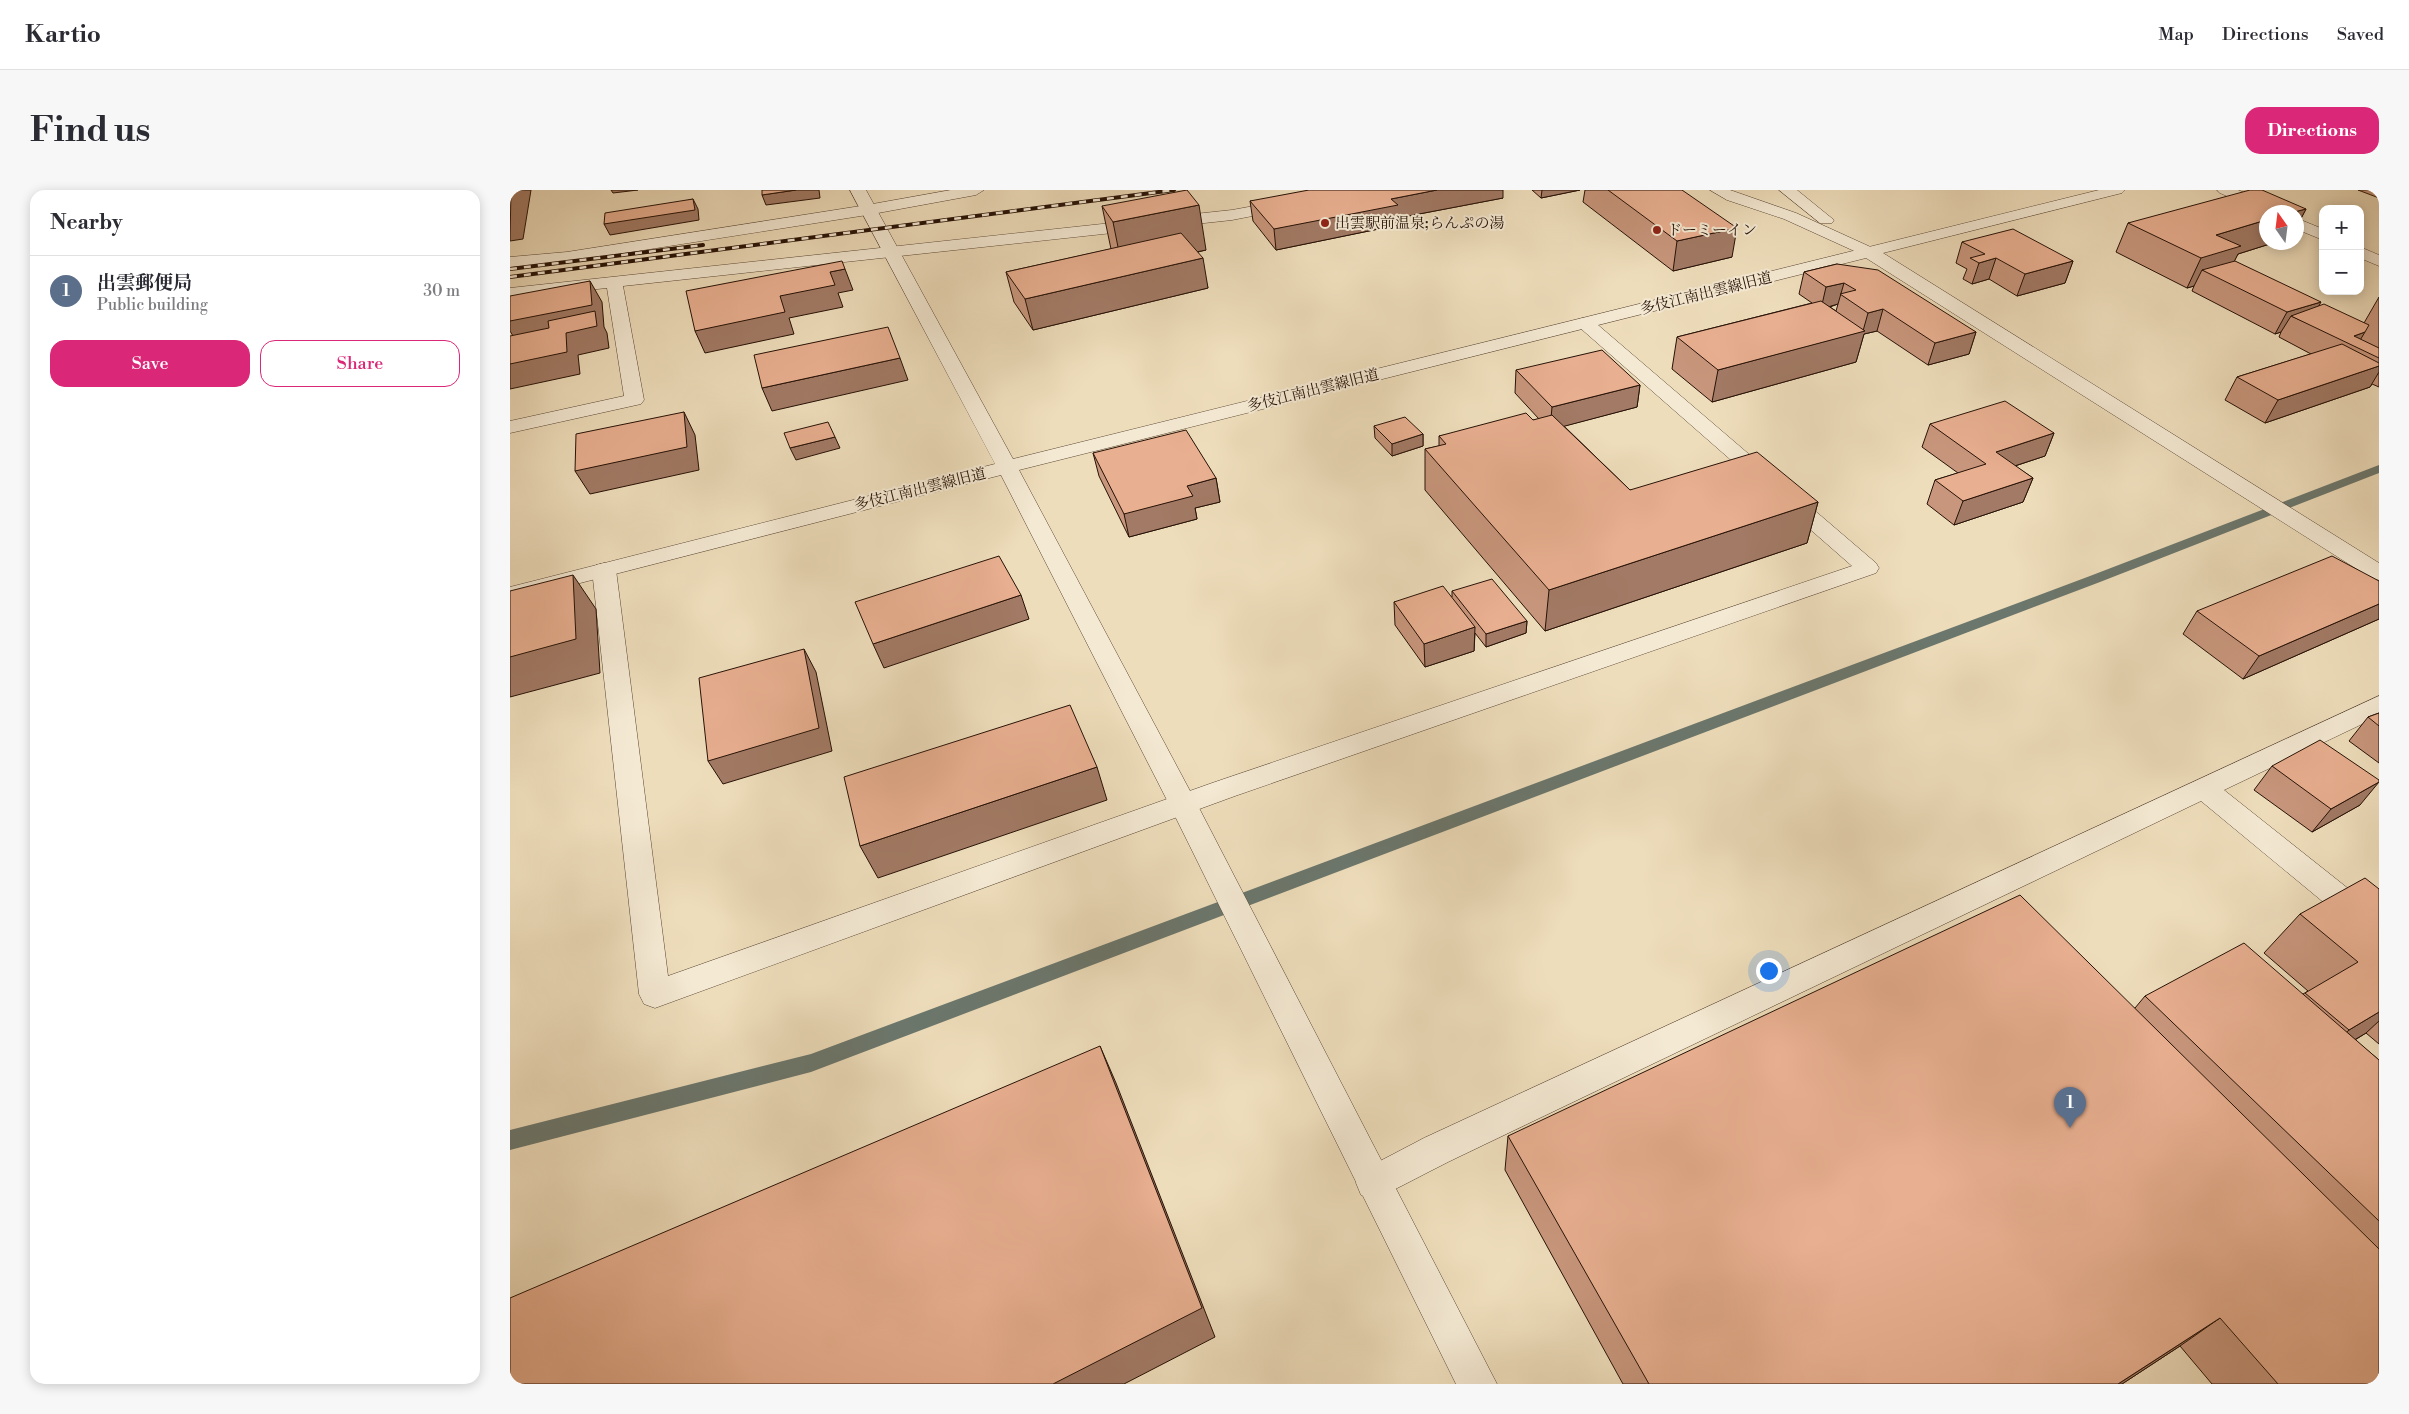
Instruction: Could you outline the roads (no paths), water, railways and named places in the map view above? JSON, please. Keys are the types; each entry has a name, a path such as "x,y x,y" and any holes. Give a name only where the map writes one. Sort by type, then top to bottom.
{"street":[{"path":"858,190 867,210 892,252 1007,467 1183,804 1261,962 1477,1384"},
{"path":"510,262 567,257 867,210 976,190"},
{"path":"1718,190 1732,197 1790,216 1869,252"},
{"path":"1787,190 1869,252 2379,573"},
{"name":"多伎江南出雲線旧道","path":"510,594 1007,467 2117,190"},
{"path":"2225,190 2259,205"},
{"path":"510,293 1232,215 1306,202"},
{"path":"2304,227 2319,233"},
{"path":"2364,254 2379,261"},
{"path":"510,427 634,400 614,281"},
{"path":"604,570 656,994 1183,804 1868,568 1585,323"},
{"path":"1374,1183 1436,1150 2379,705"},
{"path":"2203,788 2379,930"}],"waterway":[{"path":"510,1140 811,1063 2095,579 2379,469"}],"railway":[{"path":"510,277 1174,190"},
{"path":"510,269 703,245"}],"place":[{"name":"出雲駅前温泉;らんぷの湯","path":"1325,223"},
{"name":"ドーミーイン","path":"1657,230"},
{"name":"出雲郵便局","path":"2070,1128"}]}
